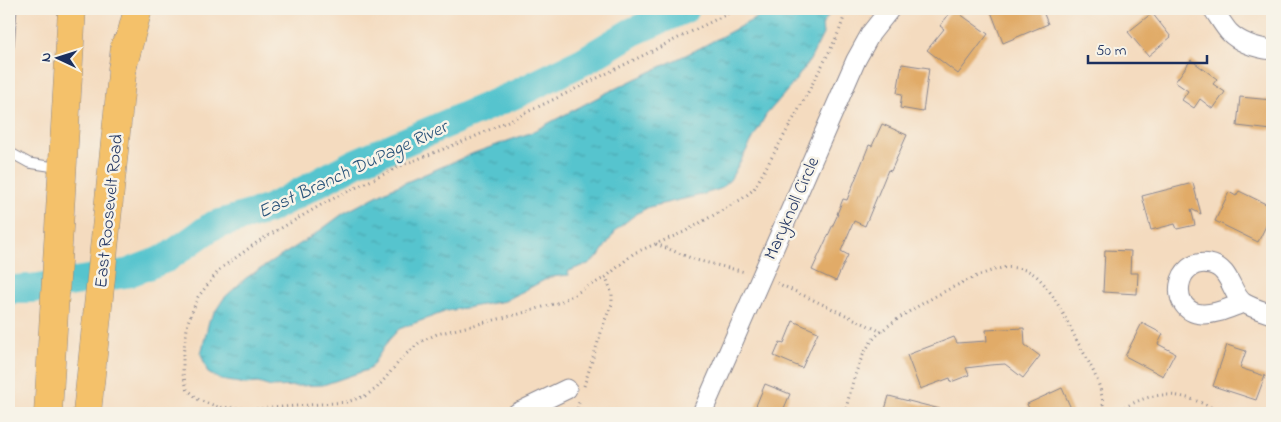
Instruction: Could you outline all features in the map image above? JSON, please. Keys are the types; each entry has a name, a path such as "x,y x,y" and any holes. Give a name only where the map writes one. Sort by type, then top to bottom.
{"main road":[{"path":"48,413 72,9"},
{"name":"East Roosevelt Road","path":"87,413 101,263 130,9"},
{"path":"122,69 138,9"}],"street":[{"name":"Maryknoll Circle","path":"702,413 856,60 871,33 890,9"},
{"path":"1213,9 1229,32 1251,45 1272,50"},
{"path":"1243,303 1272,314"},
{"path":"517,413 567,388"}],"lane":[{"path":"9,46 12,9"},
{"path":"9,150 10,153 29,163 63,168"}],"path":[{"path":"737,9 472,138 405,164 328,201 259,241 220,269 198,297 188,322 183,355 183,374 187,389 199,400 218,407 258,411 347,402 365,396 377,388 403,357 420,342 437,334 520,314 560,302 606,277 634,253 684,232 742,199 754,189 829,51 843,22 846,9"},
{"path":"845,413 852,382 861,359 872,340 902,316 960,283 1004,267 1031,272 1044,283 1068,322 1096,377 1103,413"},
{"path":"576,413 589,368 612,304 612,294 606,277"},
{"path":"1116,413 1130,404 1157,394 1184,397 1206,404 1222,413"}],"water":[{"path":"773,9 833,9 822,25 823,34 810,60 792,85 766,115 730,180 720,189 649,207 636,214 617,229 598,257 588,264 568,271 569,275 550,277 505,301 447,311 399,329 388,341 370,369 323,385 271,387 258,383 246,384 221,380 208,373 201,354 209,321 224,298 246,278 311,237 344,213 388,190 474,153 530,133 606,93 698,49"},
{"path":"1176,409 1186,413 1144,413 1150,410"}],"building":[{"path":"953,9 988,34 958,74 927,50 944,29 940,26"},
{"path":"990,9 1042,9 1048,24 1003,43"},
{"path":"1152,13 1171,37 1148,56 1128,32"},
{"path":"1191,60 1217,79 1213,84 1225,92 1213,109 1200,99 1194,108 1182,100 1188,91 1175,82"},
{"path":"902,64 929,68 923,112 900,108 902,94 897,93"},
{"path":"1240,97 1272,100 1272,130 1237,126"},
{"path":"882,124 907,135 891,171 888,170 865,226 854,221 841,251 848,255 836,281 812,270 843,199 847,200 869,145 872,146"},
{"path":"1193,183 1201,214 1191,209 1195,225 1177,229 1175,224 1151,230 1142,196"},
{"path":"1239,191 1272,207 1272,214 1258,242 1215,221 1229,192 1236,196"},
{"path":"1105,250 1131,251 1130,273 1138,273 1137,294 1103,292"},
{"path":"793,321 818,332 802,368 774,356 780,342 784,343"},
{"path":"1142,323 1163,334 1158,344 1175,353 1163,376 1125,356"},
{"path":"1024,328 1025,345 1040,356 1023,378 1005,364 990,365 966,368 969,375 951,382 950,378 920,389 907,355 954,337 957,343 987,341 986,330"},
{"path":"1227,345 1246,351 1240,368 1265,376 1256,400 1213,386"},
{"path":"765,384 790,394 782,413 753,413"},
{"path":"1062,388 1073,413 1031,413 1027,404"},
{"path":"889,396 940,409 939,413 884,413"}],"waterway":[{"name":"East Branch DuPage River","path":"9,290 35,288 128,273 167,258 212,226 269,209 355,163 516,94 584,61 632,32 685,9"}]}
